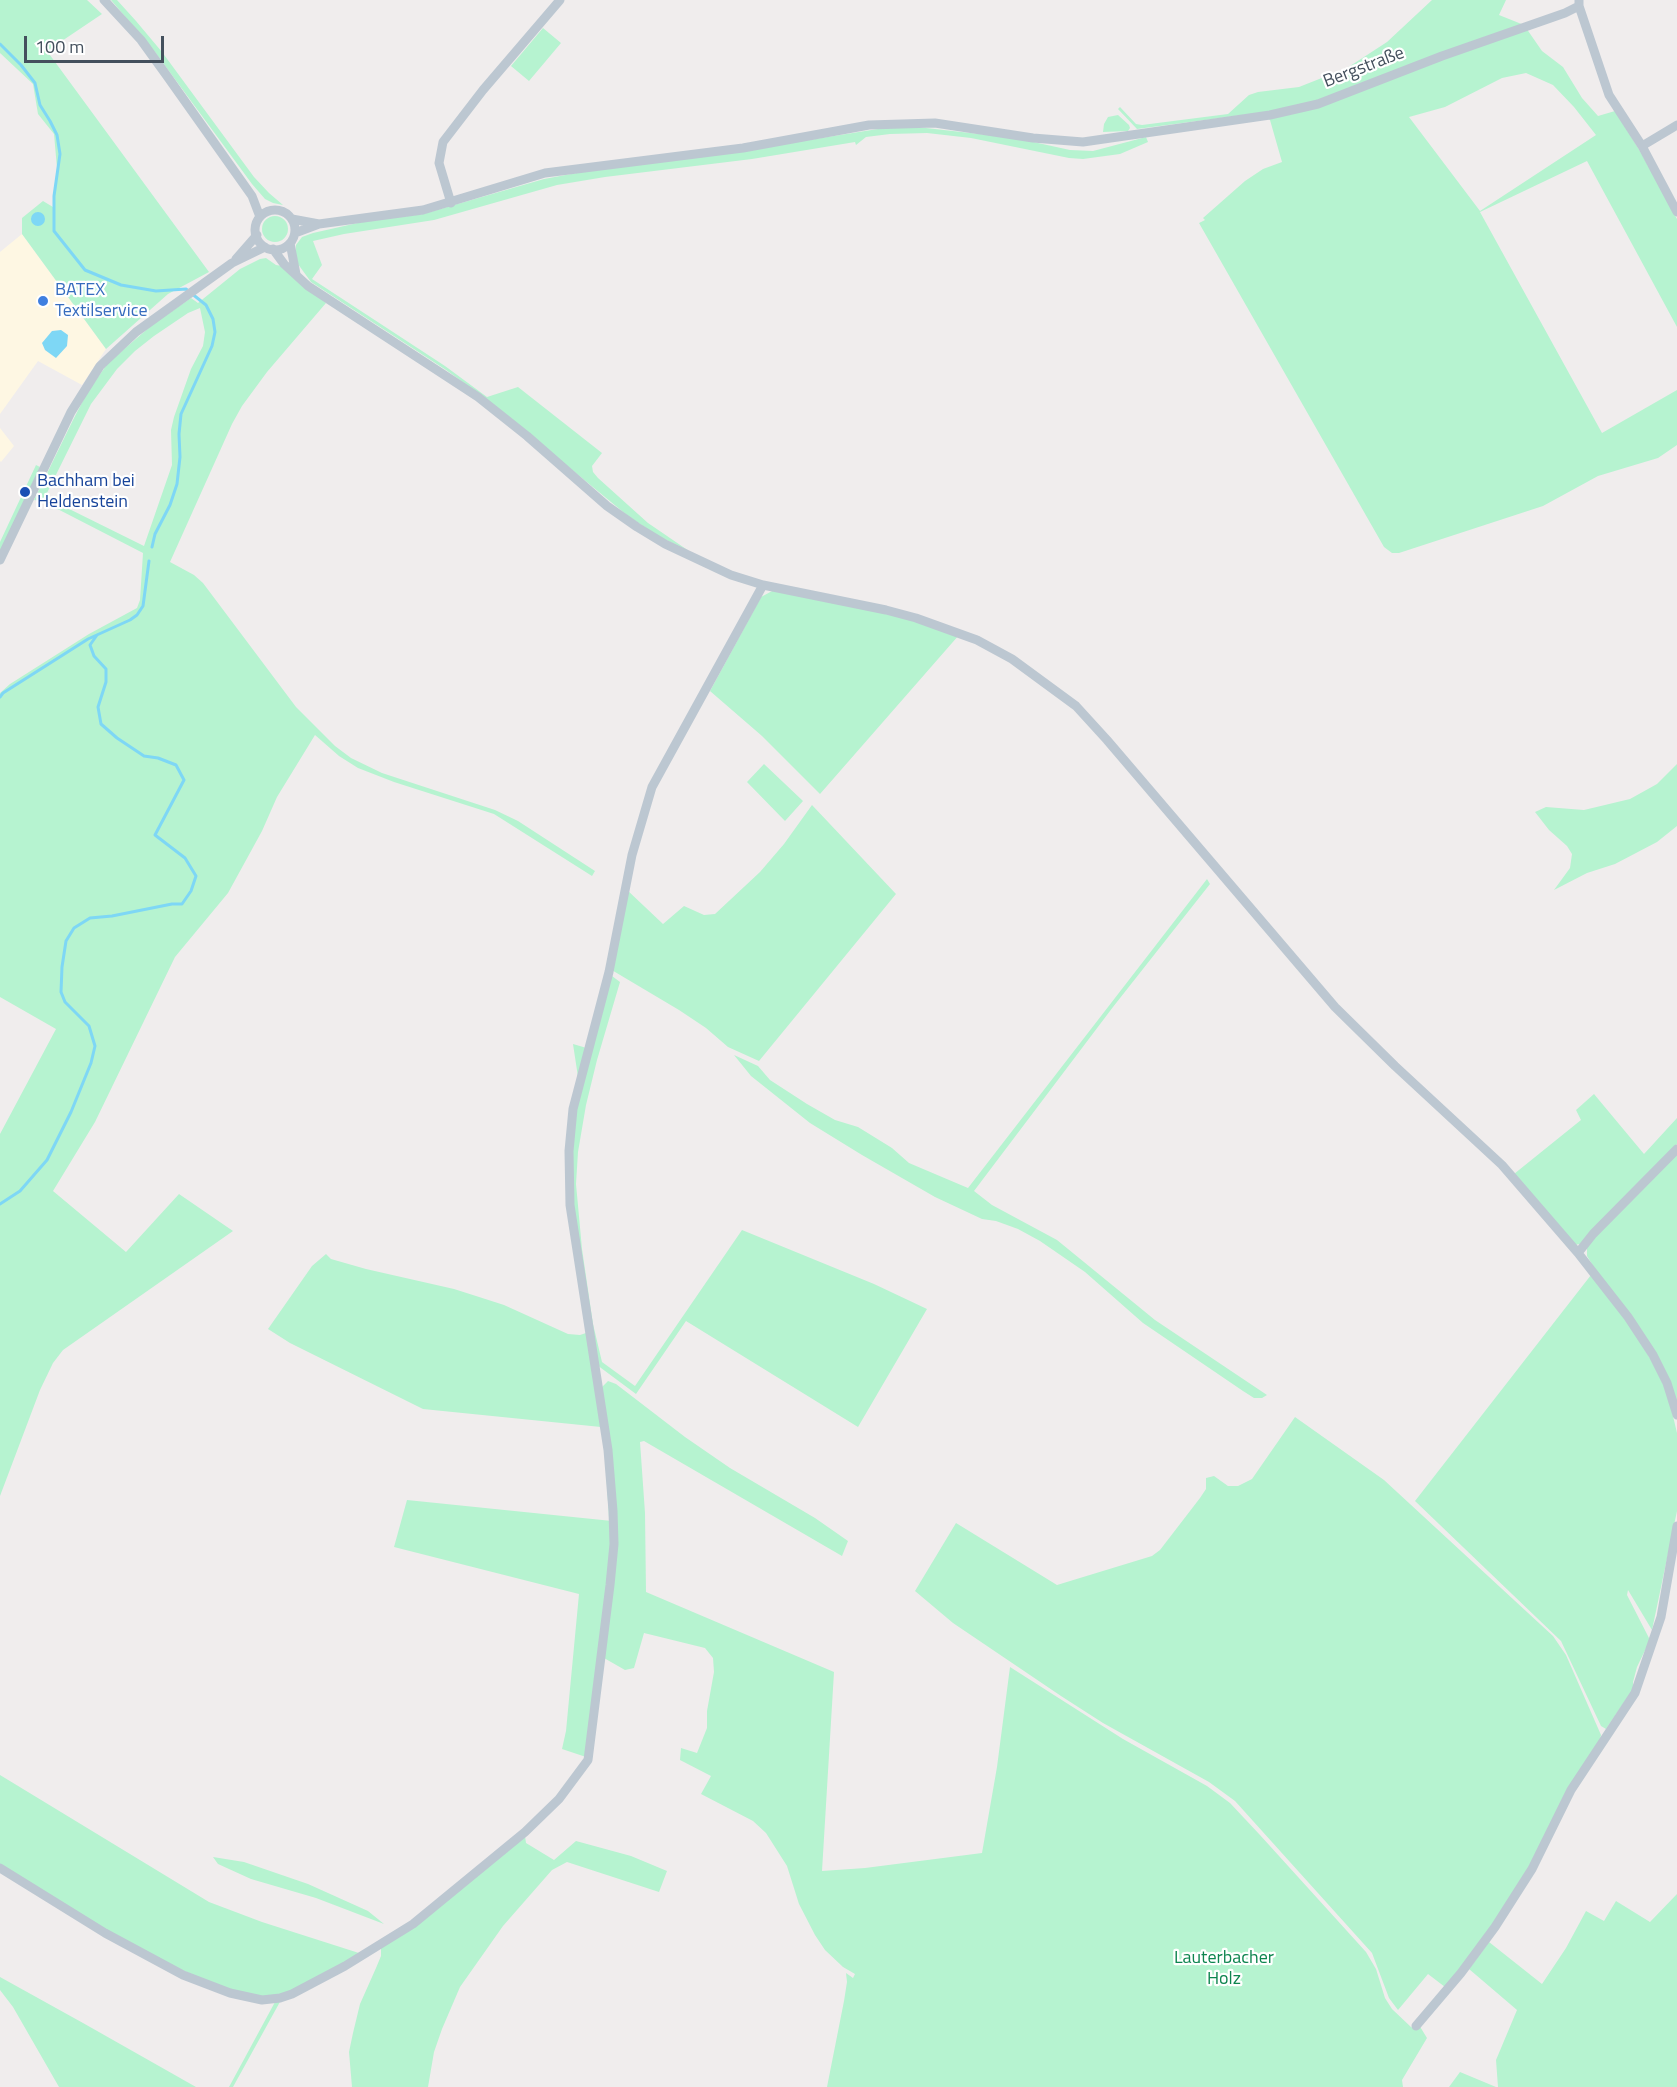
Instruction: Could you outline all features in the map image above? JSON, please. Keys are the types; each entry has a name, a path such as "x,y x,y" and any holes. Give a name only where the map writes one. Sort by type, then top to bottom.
{"street":[{"path":"104,0 141,40 252,196 260,217"},
{"path":"451,202 439,163 443,142 483,90 560,0"},
{"path":"1579,3 1609,95 1642,146 1677,212"},
{"name":"Bergstraße","path":"319,224 423,210 546,173 743,148 869,125 935,123 1033,138 1083,142 1270,116 1318,104 1442,56 1564,14 1579,3"},
{"path":"1642,146 1677,125"},
{"path":"232,263 269,248 281,249 290,243 295,233 295,225 285,212 272,210 252,196"},
{"path":"0,560 71,412 100,366 122,344 232,263 256,235 260,217 272,210"},
{"path":"292,219 319,224"},
{"path":"295,233 319,224"},
{"path":"256,235 308,286 478,397 527,436 606,506 637,527 699,561 763,585 886,610 977,640 1012,659 1076,706 1335,1007 1502,1165 1578,1253 1644,1340 1667,1383 1677,1415"},
{"path":"290,243 297,274"},
{"path":"0,1868 105,1933 175,1970 230,1993 262,2000 273,1999 292,1994 328,1976 413,1924 525,1832 559,1799 588,1760 610,1586 614,1511 608,1450 570,1205 569,1151 572,1116 609,972 632,855 652,787 763,585"},
{"path":"1578,1253 1593,1234 1677,1149"},
{"path":"1416,2026 1496,1927 1532,1869 1571,1790 1635,1693 1660,1617 1677,1526"}],"shaded area":[{"path":"22,234 106,349 82,385 38,361 0,414 0,252"},
{"path":"0,428 14,446 1,462 0,461"}],"green space":[{"path":"0,0 87,0 102,14 47,51 209,272 168,294 106,349 22,234 22,218 43,201 53,207 57,168 54,134 38,114 33,84 0,53"},
{"path":"111,0 117,0 136,21 162,52 254,177 283,205 265,199 252,184 155,52"},
{"path":"1432,0 1506,0 1499,15 1524,25 1542,51 1563,67 1582,98 1598,116 1615,111 1677,219 1677,327 1587,161 1480,212 1602,433 1677,390 1677,445 1658,458 1598,476 1543,506 1399,553 1392,553 1384,547 1199,223 1205,220 1203,218 1245,181 1263,169 1282,162 1270,120 1258,113 1137,129 1118,109 1120,107 1136,124 1142,125 1228,114 1249,95 1299,87 1347,68 1387,42","holes":["1526,73 1553,85 1596,135 1480,211 1409,117 1445,107 1502,78"]},
{"path":"543,28 561,43 529,81 511,66"},
{"path":"1118,115 1129,125 1128,131 1103,132 1108,117"},
{"path":"884,128 926,128 1015,138 1070,150 1093,151 1146,137 1148,142 1120,154 1083,159 971,138 927,133 890,134 866,137 856,145 855,142 752,159 557,185 434,220 313,241 322,265 312,279 445,366 487,397 518,387 602,453 592,466 598,478 648,523 689,551 658,536 628,516 486,399 446,370 311,282 295,260 296,245 302,237 313,233 362,222 423,214 544,179 598,169 708,156"},
{"path":"275,216 284,220 288,229 284,238 275,242 266,238 262,229 266,220"},
{"path":"266,258 282,266 326,303 267,372 242,406 170,562 194,575 203,583 296,707 335,746 351,758 382,773 495,810 518,821 595,871 592,876 494,814 358,768 339,756 315,735 277,797 262,831 228,893 175,957 95,1122 53,1191 126,1252 179,1194 233,1231 63,1350 53,1363 40,1390 0,1496 0,1134 56,1029 0,997 0,693 10,684 89,634 137,608 140,600 143,553 42,501 34,500 88,391 108,363 152,325 191,298 198,303 240,269","holes":["200,308 205,332 203,346 191,369 174,417 171,430 172,465 144,546 45,497 91,404 117,369 154,336 188,313"]},
{"path":"36,465 40,467 0,552 0,542"},
{"path":"774,590 894,615 959,635 820,794 762,736 710,691 761,597"},
{"path":"764,764 803,801 785,821 747,782"},
{"path":"1677,764 1677,826 1657,842 1615,864 1587,873 1554,890 1570,868 1572,854 1535,812 1546,807 1584,810 1630,799 1657,784"},
{"path":"812,805 896,894 759,1061 728,1047 706,1028 679,1010 610,969 626,889 663,924 684,906 704,915 715,914 760,872"},
{"path":"1207,879 1210,884 1113,1007 974,1191 992,1205 1057,1240 1155,1320 1267,1395 1262,1398 1254,1398 1143,1323 1085,1272 1040,1241 1018,1229 996,1221 982,1219 935,1197 810,1123 751,1076 734,1055 758,1066 770,1080 807,1104 835,1120 858,1127 892,1148 909,1163 968,1188"},
{"path":"612,976 620,982 586,1105 578,1152 576,1184 582,1249 593,1324 602,1362 635,1386 742,1230 874,1284 927,1309 858,1427 686,1321 636,1394 597,1365 572,1199 571,1161 578,1077 573,1044 590,1049"},
{"path":"1594,1094 1644,1154 1677,1118 1677,1144 1580,1244 1574,1245 1514,1174 1581,1120 1576,1110"},
{"path":"1677,1152 1677,1402 1587,1256 1587,1247"},
{"path":"326,1254 331,1259 454,1289 504,1305 568,1334 586,1333 601,1427 423,1409 290,1343 268,1329 312,1266"},
{"path":"1591,1275 1631,1326 1656,1368 1668,1395 1677,1433 1677,1511 1652,1630 1628,1590 1627,1595 1650,1640 1637,1667 1633,1689 1606,1729 1601,1726 1561,1641 1415,1501"},
{"name":"Lauterbacher Holz","path":"608,1381 616,1384 730,1468 815,1518 848,1541 842,1556 644,1441 640,1442 645,1513 646,1592 834,1672 822,1871 865,1868 982,1853 997,1767 1010,1667 1123,1739 1207,1786 1230,1803 1260,1835 1366,1952 1376,1969 1385,1998 1392,2009 1411,2027 1416,2029 1419,2025 1427,2038 1402,2080 1403,2087 827,2087 844,2001 846,1973 853,1978 855,1974 843,1967 825,1950 815,1935 799,1904 787,1866 766,1833 753,1821 701,1794 711,1776 680,1760 681,1748 697,1753 707,1728 707,1711 714,1672 713,1658 705,1648 644,1633 634,1668 625,1670 604,1658 613,1583 601,1388"},
{"path":"1295,1417 1384,1480 1553,1636 1566,1655 1601,1735 1502,1914 1445,1987 1428,1974 1398,2010 1389,1998 1372,1953 1235,1801 1209,1782 1103,1723 1061,1696 953,1623 915,1591 956,1523 1057,1585 1152,1556 1160,1550 1200,1498 1206,1489 1206,1478 1214,1476 1228,1486 1238,1486 1252,1479"},
{"path":"407,1500 612,1521 607,1593 586,1757 562,1749 566,1731 579,1594 394,1547"},
{"path":"0,1775 209,1902 262,1922 362,1954 311,1983 271,1998 231,1992 142,1952 0,1866"},
{"path":"525,1836 526,1843 554,1860 576,1841 631,1856 667,1871 659,1892 567,1862 552,1870 503,1926 460,1987 434,2052 428,2087 352,2087 349,2052 360,2004 381,1956 381,1947"},
{"path":"213,1857 244,1862 308,1884 368,1911 384,1924 316,1898 251,1879 218,1864"},
{"path":"1677,1894 1677,2087 1498,2087 1496,2060 1517,2010 1469,1969 1489,1942 1542,1984 1566,1948 1586,1911 1604,1921 1616,1901 1650,1922"},
{"path":"0,1977 196,2087 59,2087 13,2007 0,1990"},
{"path":"281,2000 233,2087 229,2087 275,2002"},
{"path":"1460,2072 1496,2087 1449,2087"}],"water":[{"path":"35,212 41,212 45,219 41,226 35,226 31,222 31,216"},
{"path":"61,330 68,335 67,346 56,358 45,350 42,343 52,331"}],"waterway":[{"path":"0,44 35,83 40,105 57,135 60,154 54,196 54,231 85,270 121,285 156,291 186,289 206,305 213,319 215,332 212,346 181,414 177,484 170,505 155,534 152,547"},
{"path":"0,697 88,639 137,615 143,606 149,561"},
{"path":"0,1204 20,1191 47,1160 71,1112 91,1063 95,1046 89,1026 65,1002 61,992 66,941 74,928 90,918 182,904 191,891 196,876 185,858 155,835 184,780 176,765 158,758 144,756 101,724 98,707 106,682 106,669 94,656 90,645 97,635"}],"place":[{"name":"BATEX Textilservice","path":"43,301"},
{"name":"Bachham bei Heldenstein","path":"25,492"}]}
